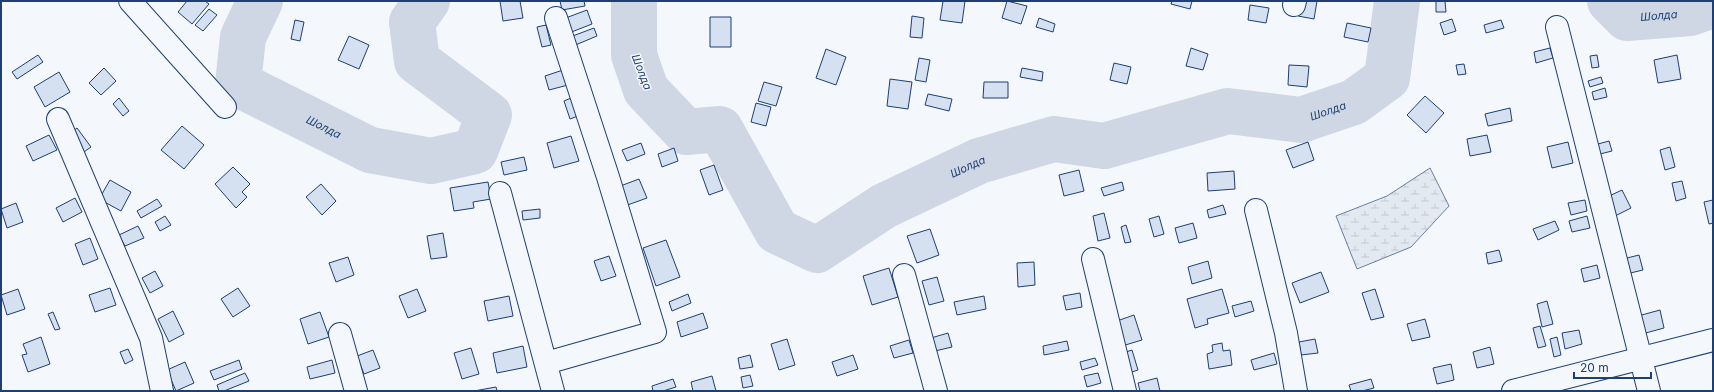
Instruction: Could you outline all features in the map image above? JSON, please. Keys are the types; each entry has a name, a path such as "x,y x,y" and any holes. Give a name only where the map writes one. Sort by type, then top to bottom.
{"street":[{"path":"130,1 225,107"},
{"path":"546,363 655,332 608,177 556,18"},
{"path":"1557,26 1649,391"},
{"path":"58,119 151,338 162,391"},
{"path":"500,194 553,391"},
{"path":"1256,210 1286,333 1296,391"},
{"path":"1093,259 1125,391"},
{"path":"904,275 936,391"},
{"path":"340,334 356,391"},
{"path":"1513,391 1713,340"}],"green space":[{"path":"1430,168 1449,206 1411,247 1357,269 1336,216 1387,196"}],"building":[{"path":"187,1 205,1 209,4 192,24 178,12"},
{"path":"500,1 520,1 523,18 503,21"},
{"path":"560,1 584,1 585,6 562,10"},
{"path":"943,1 965,1 962,23 940,20"},
{"path":"1007,1 1027,6 1021,24 1002,18"},
{"path":"1172,1 1192,1 1190,9 1171,4"},
{"path":"1300,1 1317,1 1314,19 1298,16"},
{"path":"1436,1 1445,1 1446,12 1436,12"},
{"path":"1250,5 1269,8 1266,23 1248,20"},
{"path":"209,9 217,15 203,31 195,25"},
{"path":"587,10 592,24 569,33 563,19"},
{"path":"912,16 924,18 922,38 910,37"},
{"path":"710,17 731,17 731,47 710,47"},
{"path":"1039,18 1055,24 1053,32 1036,27"},
{"path":"1452,19 1456,31 1444,35 1440,23"},
{"path":"295,20 304,22 300,41 291,39"},
{"path":"1501,20 1504,28 1486,33 1484,25"},
{"path":"1347,23 1371,28 1368,42 1344,37"},
{"path":"546,25 551,45 542,47 537,27"},
{"path":"594,28 597,36 573,46 570,37"},
{"path":"349,36 369,45 359,69 338,60"},
{"path":"1191,48 1208,54 1203,70 1186,66"},
{"path":"1550,48 1553,58 1536,63 1534,52"},
{"path":"826,49 846,57 836,85 816,78"},
{"path":"38,55 43,62 17,79 12,72"},
{"path":"1597,55 1599,67 1592,68 1590,56"},
{"path":"1677,55 1681,79 1658,83 1654,60"},
{"path":"919,58 930,60 926,82 915,80"},
{"path":"1114,63 1131,67 1127,84 1110,80"},
{"path":"1464,64 1466,74 1458,75 1456,65"},
{"path":"1289,65 1309,66 1307,87 1288,85"},
{"path":"104,68 116,81 101,95 89,83"},
{"path":"1022,68 1043,72 1042,81 1020,77"},
{"path":"563,70 568,85 549,90 545,76"},
{"path":"59,72 70,92 45,107 34,87"},
{"path":"1601,77 1603,83 1590,87 1588,81"},
{"path":"890,79 912,82 908,109 887,106"},
{"path":"764,82 782,87 776,106 758,101"},
{"path":"984,82 1008,82 1008,98 983,98"},
{"path":"1605,88 1607,97 1594,100 1592,92"},
{"path":"928,94 952,99 949,111 925,105"},
{"path":"1425,96 1444,113 1426,133 1407,115"},
{"path":"119,98 129,111 123,116 113,104"},
{"path":"571,98 578,116 570,119 564,101"},
{"path":"756,103 771,107 766,126 751,122"},
{"path":"1510,108 1512,121 1488,126 1485,114"},
{"path":"182,126 204,145 184,169 161,150"},
{"path":"77,128 91,147 81,154 68,135"},
{"path":"49,135 57,150 33,161 26,146"},
{"path":"1487,135 1491,152 1470,156 1467,139"},
{"path":"571,136 579,161 554,168 547,143"},
{"path":"1609,141 1612,151 1600,154 1598,144"},
{"path":"1308,142 1314,160 1293,168 1286,150"},
{"path":"1568,142 1573,163 1552,168 1547,147"},
{"path":"641,143 645,154 627,161 622,150"},
{"path":"1670,147 1675,167 1665,170 1660,150"},
{"path":"674,148 678,161 662,167 658,154"},
{"path":"524,157 527,170 504,175 501,162"},
{"path":"714,165 723,190 709,195 700,170"},
{"path":"233,167 250,184 242,192 247,197 236,208 215,184"},
{"path":"1079,170 1084,191 1064,196 1059,175"},
{"path":"1234,171 1235,189 1208,191 1207,173"},
{"path":"639,179 647,198 622,207 615,188"},
{"path":"110,180 131,192 121,211 99,199"},
{"path":"1682,181 1686,198 1676,201 1672,183"},
{"path":"488,182 491,199 473,202 474,208 454,211 450,188"},
{"path":"1122,182 1124,190 1104,196 1101,188"},
{"path":"321,184 336,201 322,215 306,197"},
{"path":"1622,190 1631,208 1615,216 1605,198"},
{"path":"75,198 82,212 63,222 56,208"},
{"path":"157,199 162,206 141,218 137,211"},
{"path":"1585,200 1587,211 1571,215 1568,203"},
{"path":"1713,200 1713,223 1709,224 1704,202"},
{"path":"16,203 23,222 7,228 1,209"},
{"path":"1223,205 1226,214 1209,218 1207,210"},
{"path":"540,209 540,218 523,220 522,211"},
{"path":"1104,213 1110,238 1098,241 1093,216"},
{"path":"165,216 171,225 160,231 155,222"},
{"path":"1159,216 1164,234 1154,237 1149,219"},
{"path":"1587,216 1590,228 1572,232 1569,221"},
{"path":"1555,221 1559,230 1538,240 1533,229"},
{"path":"1193,223 1197,238 1179,243 1175,228"},
{"path":"1126,225 1131,242 1125,243 1121,227"},
{"path":"138,226 144,238 125,246 119,235"},
{"path":"930,229 939,255 917,263 907,236"},
{"path":"443,233 447,257 431,259 427,236"},
{"path":"90,238 98,259 83,265 75,244"},
{"path":"666,240 680,277 656,286 643,248"},
{"path":"1499,250 1502,261 1488,264 1486,253"},
{"path":"1639,255 1643,270 1626,274 1623,259"},
{"path":"609,256 616,276 601,281 594,261"},
{"path":"348,257 354,275 336,282 329,263"},
{"path":"1208,261 1212,278 1192,284 1188,267"},
{"path":"1034,262 1035,285 1018,287 1017,263"},
{"path":"1597,265 1600,278 1584,282 1581,269"},
{"path":"889,268 898,297 872,305 863,276"},
{"path":"155,271 163,286 150,293 142,278"},
{"path":"1321,272 1329,292 1300,303 1292,283"},
{"path":"937,277 944,301 929,305 922,281"},
{"path":"110,288 116,305 95,312 89,295"},
{"path":"238,288 250,306 233,317 221,299"},
{"path":"18,289 25,309 7,315 1,295"},
{"path":"417,289 426,311 408,318 399,296"},
{"path":"1222,289 1229,313 1207,319 1208,324 1195,328 1187,299"},
{"path":"1375,289 1384,317 1371,320 1362,293"},
{"path":"1080,293 1082,307 1066,310 1063,296"},
{"path":"688,294 691,303 672,311 669,302"},
{"path":"509,296 513,316 488,321 484,301"},
{"path":"984,296 986,309 957,315 954,302"},
{"path":"1251,301 1254,311 1235,317 1232,306"},
{"path":"1547,301 1553,324 1542,327 1537,304"},
{"path":"1660,310 1664,328 1642,334 1638,316"},
{"path":"173,311 184,334 169,342 158,319"},
{"path":"53,312 60,329 55,330 48,314"},
{"path":"320,312 329,337 308,344 300,319"},
{"path":"703,313 708,328 681,337 677,322"},
{"path":"1134,315 1142,340 1122,346 1114,322"},
{"path":"1425,319 1430,337 1412,341 1407,324"},
{"path":"1540,326 1546,346 1538,348 1533,328"},
{"path":"1579,330 1582,344 1565,349 1562,333"},
{"path":"948,333 952,347 935,351 931,338"},
{"path":"41,337 50,364 28,372 22,355 27,354 23,344"},
{"path":"1557,337 1561,355 1554,357 1550,339"},
{"path":"787,339 795,365 779,370 771,344"},
{"path":"1315,339 1318,353 1301,355 1299,342"},
{"path":"909,340 913,353 894,358 890,346"},
{"path":"1067,341 1069,350 1044,355 1043,346"},
{"path":"1222,343 1223,351 1230,350 1232,365 1209,369 1207,354 1213,352 1212,345"},
{"path":"523,346 527,367 497,373 493,353"},
{"path":"1490,347 1494,364 1477,368 1473,352"},
{"path":"471,348 479,374 462,379 454,353"},
{"path":"128,349 133,360 125,364 120,352"},
{"path":"373,350 380,368 364,374 357,356"},
{"path":"1132,350 1138,370 1129,373 1123,353"},
{"path":"1274,353 1277,364 1254,370 1251,360"},
{"path":"750,355 753,367 740,369 738,358"},
{"path":"853,355 858,369 837,376 832,362"},
{"path":"1095,358 1098,365 1082,370 1080,362"},
{"path":"239,360 242,369 214,380 210,371"},
{"path":"332,360 335,373 310,379 307,367"},
{"path":"185,362 194,383 176,391 167,370"},
{"path":"1451,364 1454,380 1437,384 1433,368"},
{"path":"245,373 249,381 224,391 219,391 217,385"},
{"path":"1098,373 1101,383 1087,387 1084,376"},
{"path":"750,375 753,386 743,388 741,377"},
{"path":"712,376 716,391 693,391 691,382"},
{"path":"1157,378 1160,391 1140,391 1138,383"},
{"path":"673,379 676,387 663,391 653,391 652,386"},
{"path":"1371,379 1374,388 1362,391 1351,391 1349,385"},
{"path":"496,387 497,391 474,391"}],"waterway":[{"name":"Шолда","path":"260,1 243,37 238,84 370,150 431,161 475,151 489,115 417,61 412,22 427,1"},
{"name":"Шолда","path":"634,1 634,55 646,90 686,132 720,129 777,231 817,250 884,206 979,161 1054,139 1104,146 1228,111 1301,120 1354,102 1387,78 1397,1"},
{"name":"Шолда","path":"1610,1 1627,18 1690,13 1713,5"}]}
